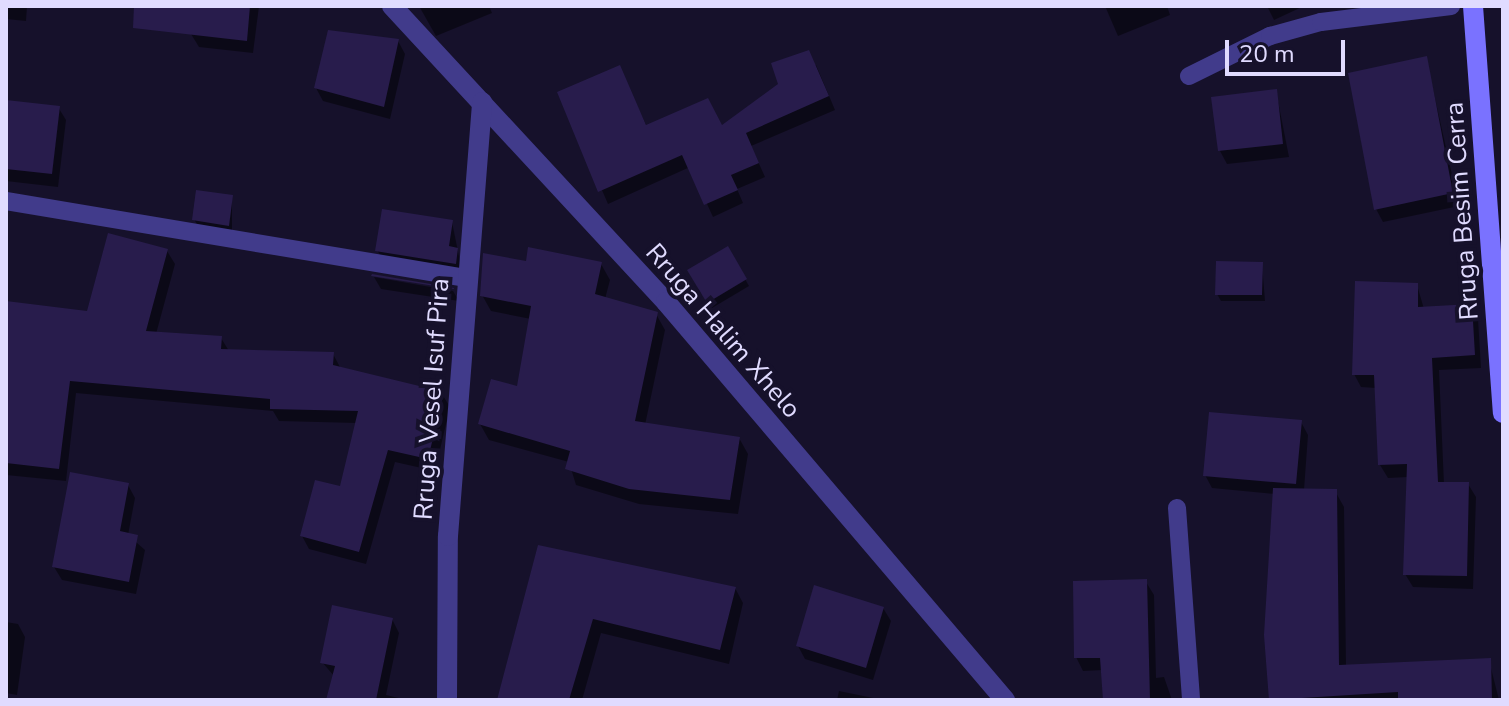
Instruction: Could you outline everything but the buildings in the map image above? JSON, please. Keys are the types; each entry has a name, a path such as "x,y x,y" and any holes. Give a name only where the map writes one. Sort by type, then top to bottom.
{"street":[{"name":"Rruga Halim Xhelo","path":"392,6 666,302 1005,700"},
{"name":"Rruga Besim Cerra","path":"1473,6 1496,211 1503,413"},
{"name":"Rruga Vesel Isuf Pira","path":"447,700 448,536 482,102"}],"lane":[{"path":"1189,76 1270,36 1321,22 1451,6"},
{"path":"6,201 467,278"},
{"path":"1177,508 1191,700"}]}
